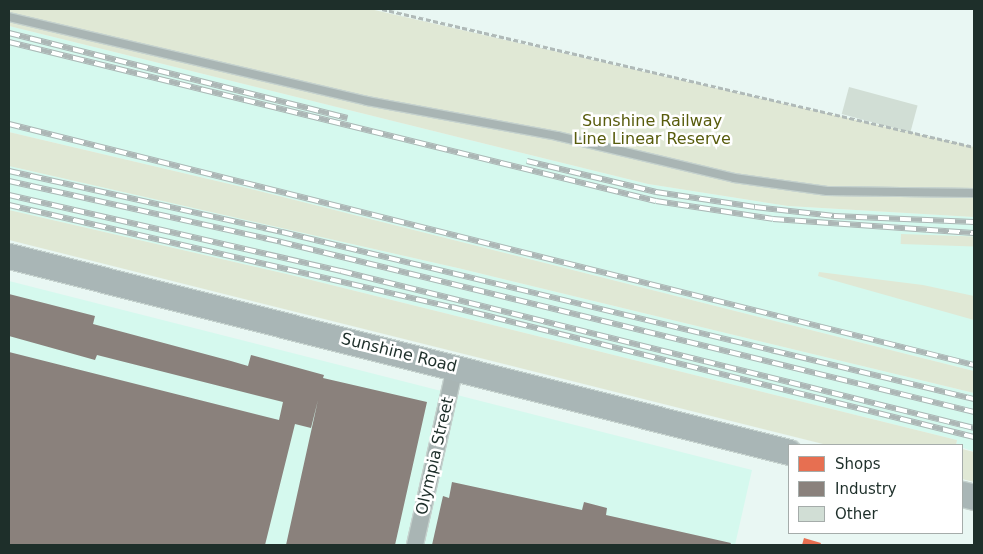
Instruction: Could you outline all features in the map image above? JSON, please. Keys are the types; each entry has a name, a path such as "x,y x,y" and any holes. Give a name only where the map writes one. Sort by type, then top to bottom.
{"main road":[{"name":"Sunshine Road","path":"9,256 788,452"}],"street":[{"name":"Olympia Street","path":"414,545 455,367"}],"lane":[{"path":"9,17 367,101 557,136 734,178 827,191 974,193"}],"path":[{"path":"382,9 974,147"}],"shaded area":[{"path":"9,26 648,184 788,206 974,217 974,371 263,192 9,132"},
{"path":"9,166 462,269 974,393 974,452 963,448 963,444 956,444 957,440 291,275 9,210"},
{"path":"9,281 752,470 735,545 9,545"}],"green space":[{"name":"Sunshine Railway Line Linear Reserve","path":"9,9 370,9 974,147 974,217 788,206 648,184 9,26"},
{"path":"9,132 263,192 974,371 974,393 462,269 9,166"},
{"path":"9,210 291,275 957,440 956,444 823,444 9,240"},
{"path":"901,234 974,237 974,247 901,244"},
{"path":"819,272 923,285 974,296 974,320 818,276"},
{"path":"963,449 974,452 974,482 963,479"}],"building: Shops":[{"path":"804,538 821,543 820,545 802,545"}],"building: Industry":[{"path":"9,294 95,316 93,324 248,366 251,355 324,375 323,378 427,402 395,545 286,545 318,400 311,428 295,424 265,545 9,545 9,352 279,420 283,402 97,355 95,360 9,336"},
{"path":"452,482 582,510 584,502 607,508 606,515 731,543 730,545 432,545 443,496 449,498"}],"building: Other":[{"path":"849,87 918,105 910,132 842,114"}],"railway":[{"path":"9,33 347,118"},
{"path":"9,42 656,201 773,219 974,233"},
{"path":"9,124 974,365"},
{"path":"527,161 656,192 755,207 834,216 974,222"},
{"path":"9,171 282,232 974,399"},
{"path":"9,181 281,242 974,412"},
{"path":"9,195 341,271 974,428"},
{"path":"9,205 452,307 974,437"}]}
